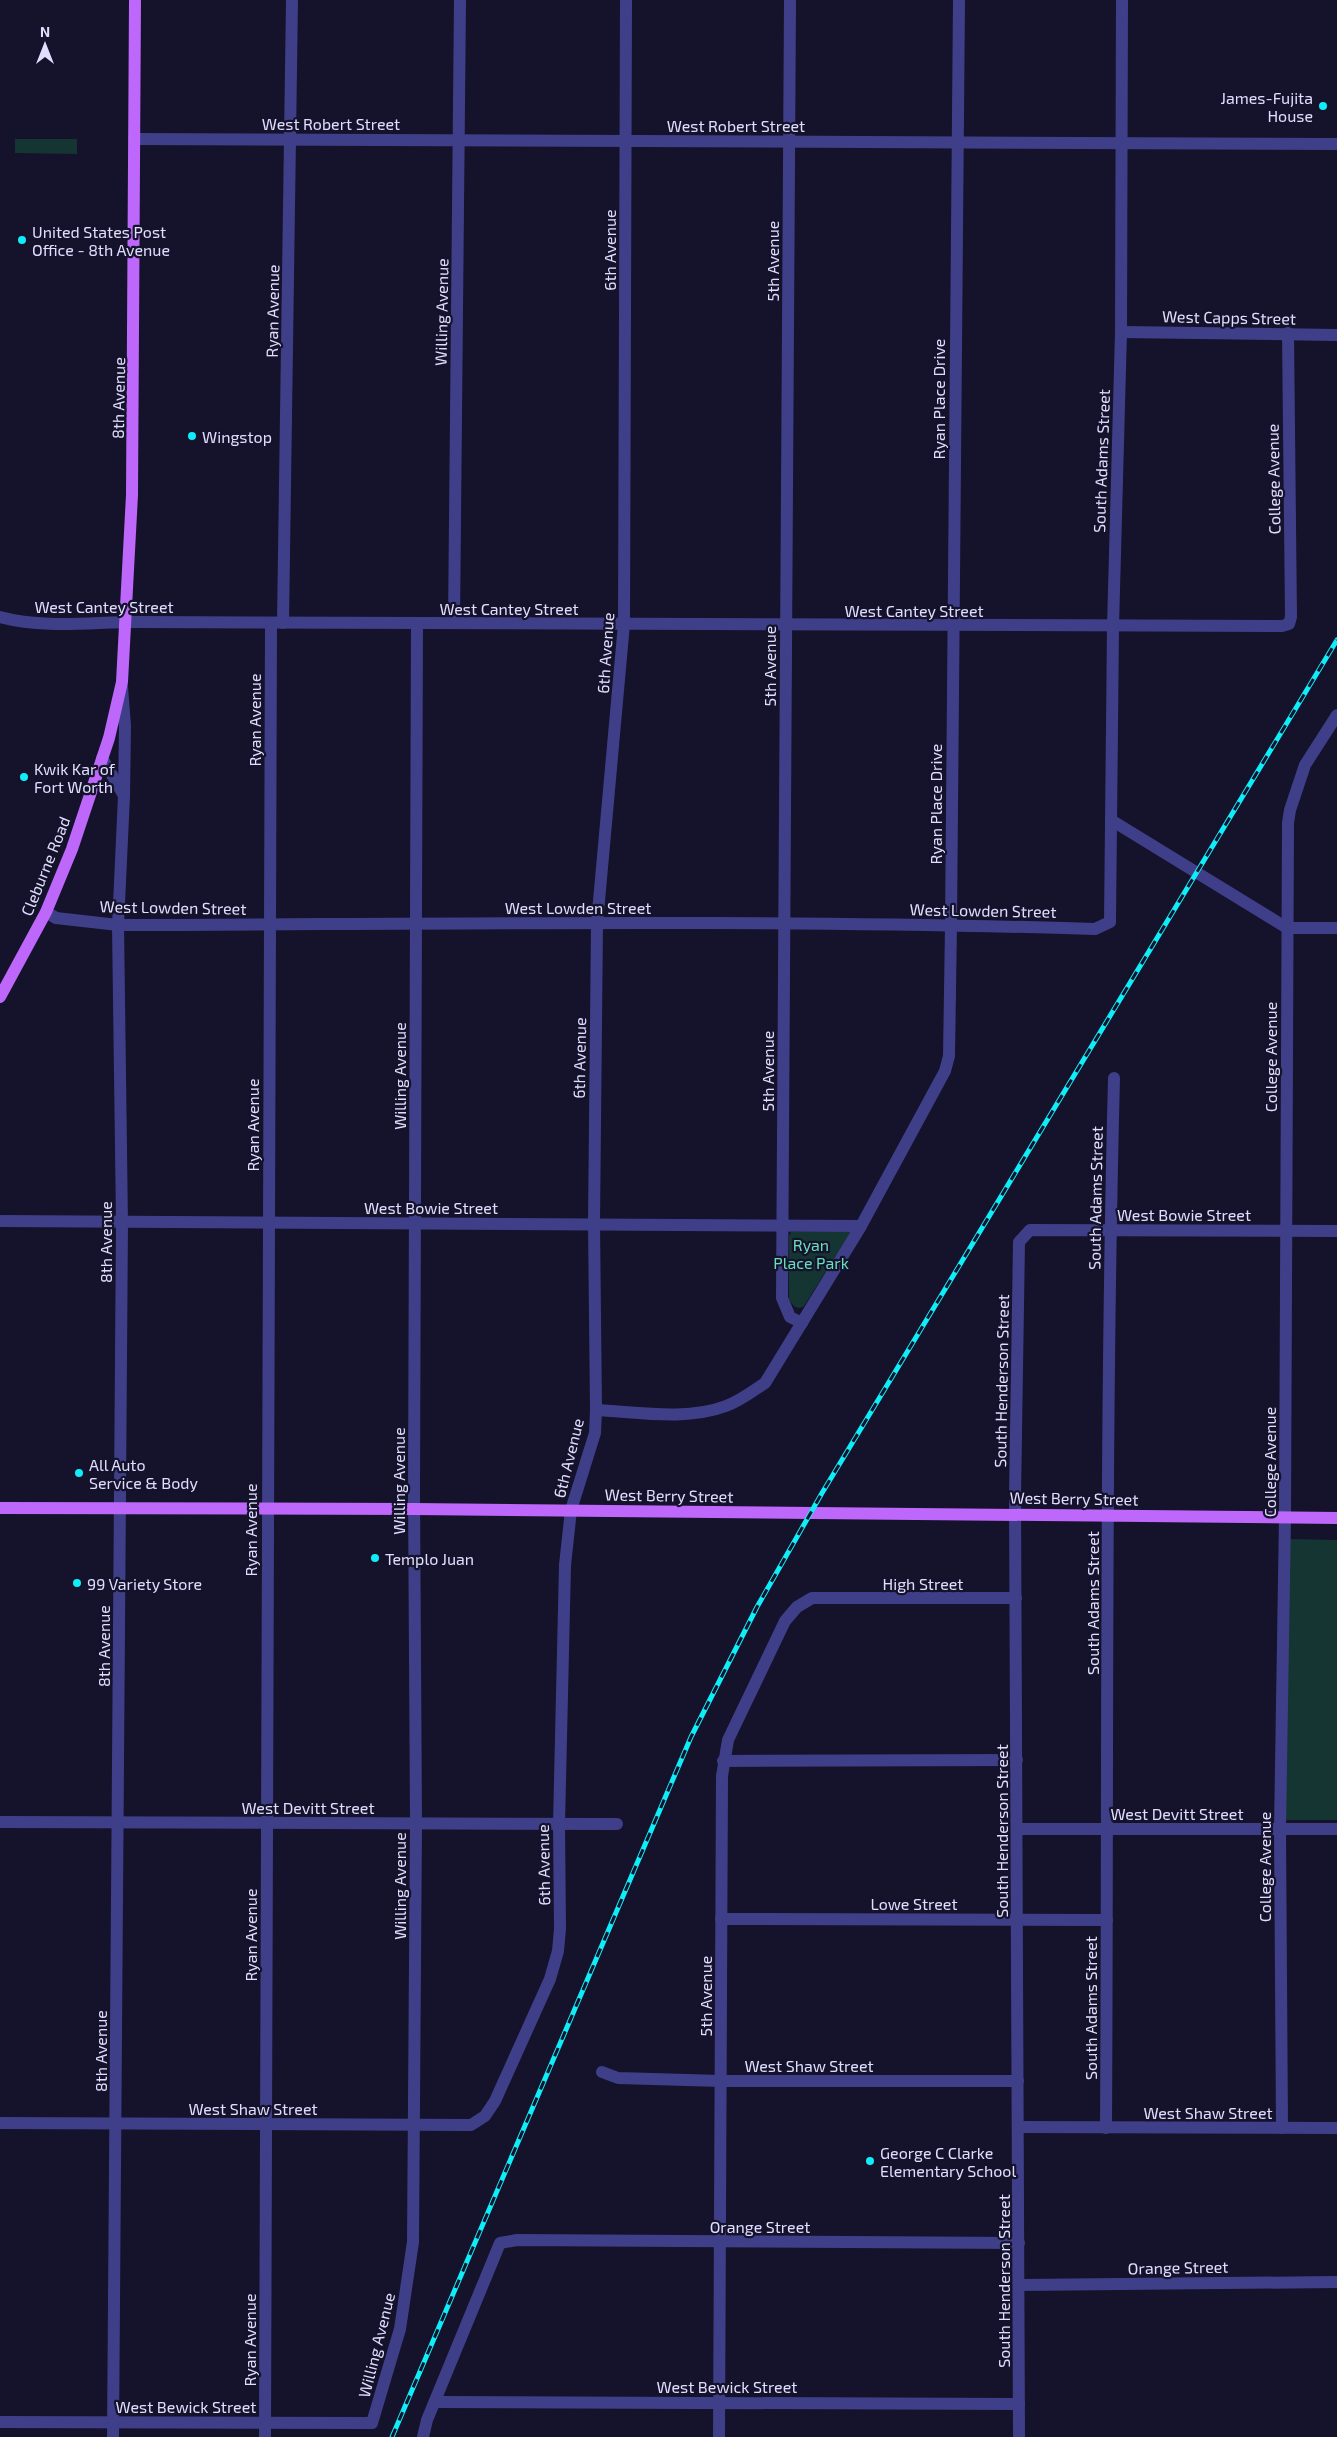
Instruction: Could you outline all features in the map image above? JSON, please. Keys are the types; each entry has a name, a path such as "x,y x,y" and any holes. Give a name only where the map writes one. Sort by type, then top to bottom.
{"main road":[{"name":"8th Avenue","path":"122,682 127,622 132,495 135,0"},
{"name":"Cleburne Road","path":"0,998 46,912 72,849 102,758 122,682"},
{"name":"West Berry Street","path":"0,1508 414,1508 703,1513 1016,1513 1337,1518"}],"street":[{"name":"Ryan Avenue","path":"265,2437 269,925 291,139 292,0"},
{"name":"Willing Avenue","path":"454,623 460,0"},
{"name":"6th Avenue","path":"495,2101 550,1979 558,1952 560,1929 558,1824 564,1565 571,1510 595,1433 594,1223 597,924 624,624 626,0"},
{"name":"5th Avenue","path":"790,0 782,1298 790,1317 802,1323"},
{"name":"Ryan Place Drive","path":"596,1410 678,1414 726,1406 745,1397 765,1383 861,1226 945,1071 949,1056 956,142 959,0"},
{"name":"South Adams Street","path":"1110,922 1113,627 1121,332 1122,0"},
{"name":"West Robert Street","path":"134,139 1337,144"},
{"name":"West Capps Street","path":"1121,332 1337,335"},
{"name":"College Avenue","path":"1288,333 1291,617 1289,624"},
{"name":"West Cantey Street","path":"0,617 23,623 277,622 1269,628 1289,624"},
{"name":"Willing Avenue","path":"372,2424 400,2329 408,2288 413,2242 416,1823 414,1508 417,623"},
{"name":"8th Avenue","path":"113,2437 122,1223 118,925 125,726 122,682"},
{"name":"College Avenue","path":"1282,2128 1280,1829 1284,1516 1288,823 1304,765 1337,714"},
{"path":"102,758 124,796"},
{"path":"1111,820 1287,928 1337,928"},
{"name":"West Lowden Street","path":"46,912 56,918 118,925 784,923 1095,929 1110,922"},
{"name":"South Adams Street","path":"1106,2128 1110,1230 1114,1078"},
{"name":"West Bowie Street","path":"0,1221 268,1224 782,1224 861,1226"},
{"name":"West Bowie Street","path":"1030,1230 1337,1231"},
{"name":"South Henderson Street","path":"1020,2437 1016,1513 1019,1242 1030,1230"},
{"name":"5th Avenue","path":"719,2437 723,1761 728,1740 785,1621 797,1607 812,1598 829,1600"},
{"name":"High Street","path":"829,1600 1016,1598"},
{"path":"723,1761 1017,1760"},
{"name":"West Devitt Street","path":"0,1822 617,1824"},
{"name":"West Devitt Street","path":"1017,1829 1337,1829"},
{"name":"Lowe Street","path":"721,1919 1107,1920"},
{"name":"West Shaw Street","path":"602,2072 618,2078 1018,2081"},
{"name":"West Shaw Street","path":"0,2123 471,2125 485,2116 495,2101"},
{"name":"West Shaw Street","path":"1018,2127 1337,2128"},
{"name":"Orange Street","path":"435,2402 500,2243 517,2240 1019,2243"},
{"name":"Orange Street","path":"1019,2285 1337,2282"},
{"path":"423,2437 427,2420 435,2402"},
{"name":"West Bewick Street","path":"435,2402 1019,2404"},
{"name":"West Bewick Street","path":"0,2422 372,2424"}],"green space":[{"path":"15,139 77,139 77,154 15,153"},
{"name":"Ryan Place Park","path":"851,1231 804,1306 800,1308 795,1307 789,1300 789,1236 791,1232"},
{"path":"1289,1539 1337,1540 1337,1820 1285,1820"}],"railway":[{"path":"392,2437 691,1737 757,1607 822,1493 1337,640"}],"place":[{"name":"James-Fujita House","path":"1323,106"},
{"name":"United States Post Office - 8th Avenue","path":"22,240"},
{"name":"Wingstop","path":"192,436"},
{"name":"Kwik Kar of Fort Worth","path":"24,777"},
{"name":"All Auto Service & Body","path":"79,1473"},
{"name":"Templo Juan","path":"375,1558"},
{"name":"99 Variety Store","path":"77,1583"},
{"name":"George C Clarke Elementary School","path":"870,2161"}]}
